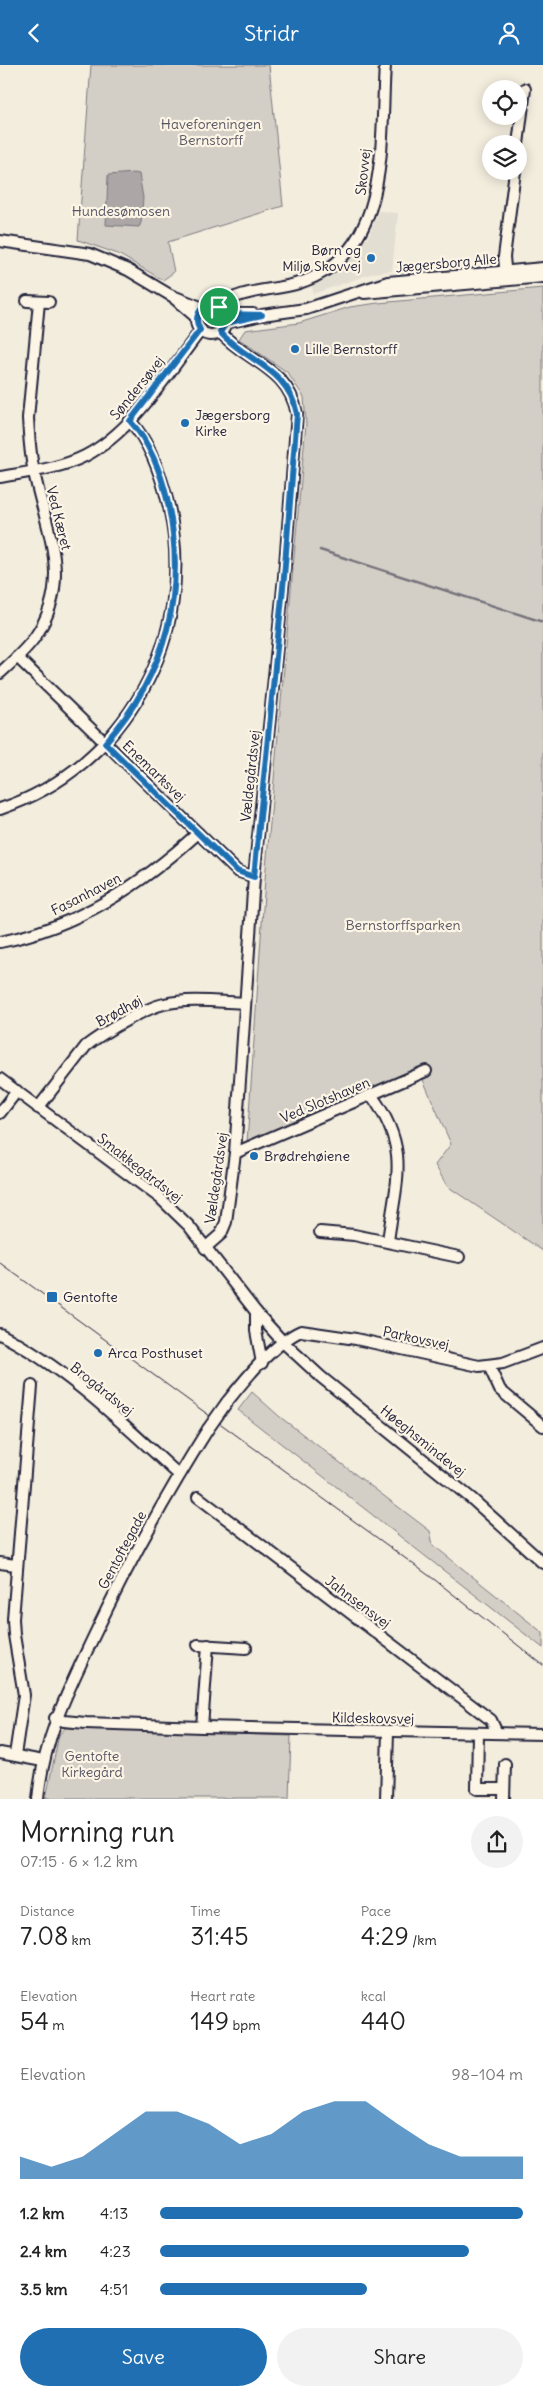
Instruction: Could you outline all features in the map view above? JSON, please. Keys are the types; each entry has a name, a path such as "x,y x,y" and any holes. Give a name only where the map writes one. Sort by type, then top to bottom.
{"street":[{"name":"Skovvej","path":"223,319 230,299 289,285 315,276 339,259 359,236 375,200 385,65"},
{"path":"506,276 504,257 514,180"},
{"path":"0,241 90,254 122,267 170,295 202,308"},
{"name":"Jægersborg Alle","path":"223,319 306,309 352,294 506,276 543,268"},
{"name":"Jægersborg Alle","path":"506,276 543,277"},
{"path":"170,295 196,318 200,330 210,335 223,319 210,305 202,308 196,318"},
{"name":"Ved Kæret","path":"0,673 34,638 45,619 56,578 54,546 33,471 28,418 44,302 27,301"},
{"name":"Vældegårdsvej","path":"205,1248 221,1235 226,1222 235,1153 254,877 283,583 297,414 294,401 282,380 223,319"},
{"name":"Søndersøvej","path":"0,477 60,465 101,447 130,421 200,330"},
{"path":"0,809 47,789 71,773 105,743 127,718 154,670 171,614 176,550 164,488 155,462 130,421"},
{"name":"Enemarksvej","path":"17,657 237,871 254,877"},
{"name":"Fasanhaven","path":"0,942 49,928 100,906 135,885 198,833"},
{"name":"Brødhøj","path":"38,1108 86,1046 96,1038 154,1008 179,1003 245,1003"},
{"name":"Ved Slotshaven","path":"235,1153 426,1071"},
{"name":"Smakkegårdsvej","path":"0,1079 160,1198 189,1226 256,1312 284,1343"},
{"path":"0,1113 17,1091"},
{"path":"372,1095 392,1128 399,1157 388,1241"},
{"path":"320,1232 388,1241 459,1257"},
{"path":"256,1312 256,1331 262,1363"},
{"name":"Parkovsvej","path":"284,1343 295,1334 308,1331 489,1366 503,1363 543,1348"},
{"name":"Brogårdsvej","path":"0,1334 35,1355 93,1397 179,1475"},
{"name":"Gentoftegade","path":"38,1799 43,1761 55,1718 121,1580 179,1475 208,1429 247,1377 284,1343"},
{"name":"Høeghsmindevej","path":"284,1343 321,1377 472,1499 543,1563"},
{"path":"489,1366 500,1390 543,1426"},
{"path":"15,1755 24,1708 24,1695 14,1635 16,1565 32,1386"},
{"name":"Jahnsensvej","path":"198,1497 491,1720 497,1733"},
{"path":"0,1563 16,1565"},
{"path":"202,1727 203,1645 246,1648"},
{"name":"Kildeskovsvej","path":"55,1718 64,1721 86,1723 202,1727 543,1734"},
{"path":"386,1799 388,1732"},
{"path":"478,1733 477,1789 504,1794 505,1764"},
{"path":"0,1753 43,1761"}],"shaded area":[{"path":"139,174 143,198 139,227 106,225 108,175"},
{"name":"Børn og Miljø Skovvej","path":"379,211 398,213 392,271 373,273 313,294 312,286 334,273 368,237"}],"green space":[{"path":"91,65 269,65 283,206 168,242 174,272 163,280 118,254 78,240"},
{"name":"Bernstorffsparken","path":"543,288 543,1251 447,1186 435,1165 451,1144 418,1068 247,1143 265,879 306,424 304,397 287,372 239,339 245,330 299,323 350,307"},
{"path":"252,1392 280,1417 430,1531 433,1545 543,1633 543,1648 238,1410"},
{"name":"Gentofte Kirkegård","path":"65,1728 291,1736 289,1798 46,1798 59,1735"}],"waterway":[{"path":"320,550 543,622"}],"tram line":[{"path":"0,1263 435,1580 543,1665"}],"place":[{"name":"Børn og Miljø Skovvej","path":"371,258"},
{"name":"Lille Bernstorff","path":"295,349"},
{"name":"Jægersborg Kirke","path":"185,423"},
{"name":"Brødrehøiene","path":"254,1156"},
{"name":"Gentofte","path":"52,1297"},
{"name":"Arca Posthuset","path":"98,1353"}],"route":[{"path":"208,305 219,307 225,314 262,315 226,323 220,332 224,337 282,380 294,401 297,414 284,577 254,877 237,871 105,743 127,718 154,670 163,647 171,614 174,584 176,550 172,519 164,488 155,462 136,427 130,421 200,330 197,322 199,311 208,305"}],"park label":[{"name":"Haveforeningen Bernstorff","path":"211,132"},
{"name":"Hundesømosen","path":"121,211"}]}
